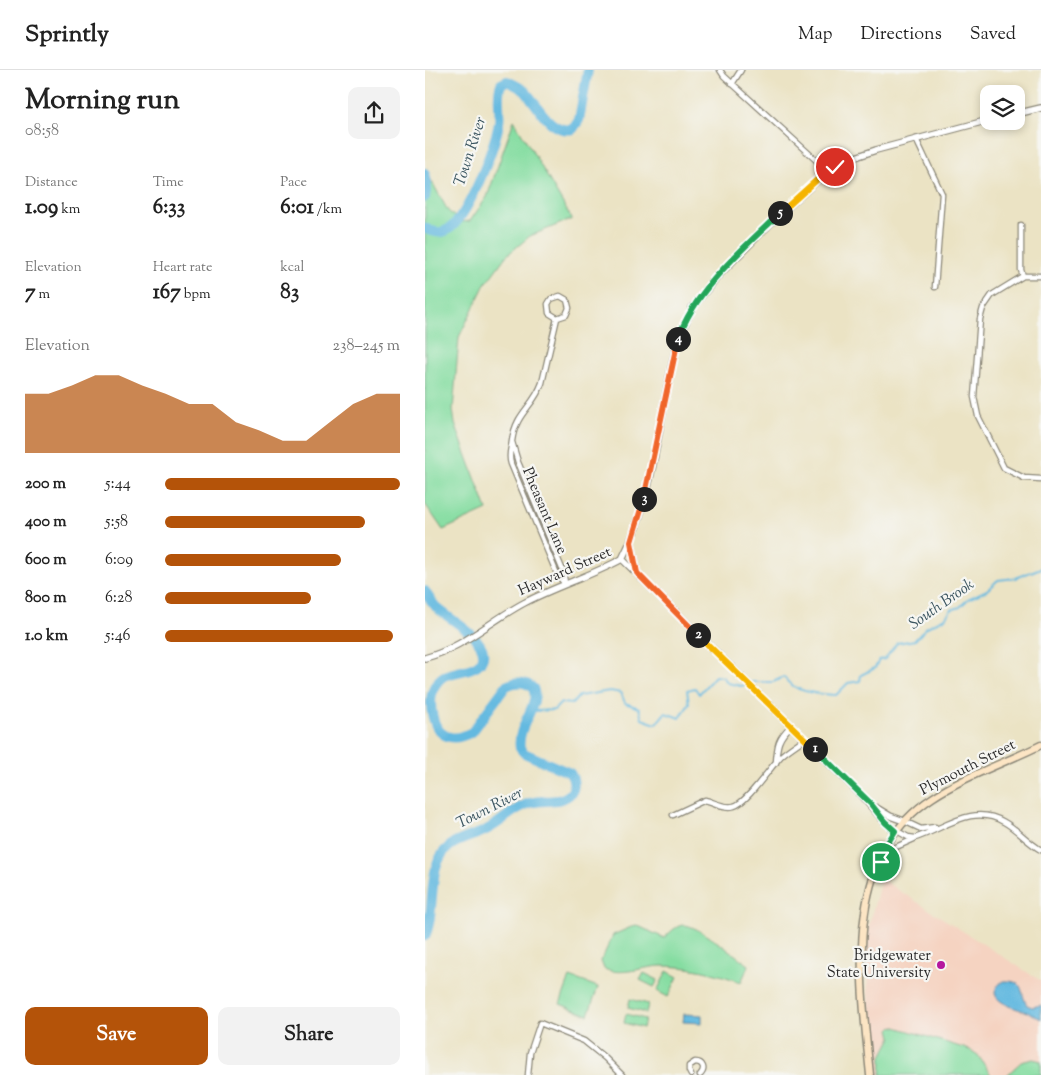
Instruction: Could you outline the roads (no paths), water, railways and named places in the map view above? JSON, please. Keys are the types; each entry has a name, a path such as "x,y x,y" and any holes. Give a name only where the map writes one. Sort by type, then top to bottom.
{"main road":[{"name":"Plymouth Street","path":"870,1075 861,947 865,916 876,868 884,849 895,831 904,821 918,808 941,792 1041,745"}],"street":[{"path":"720,70 722,75 828,172"},
{"path":"732,84 741,70"},
{"path":"1025,112 1041,108"},
{"path":"622,560 631,542 649,478 676,348 687,316 697,300 738,255 783,211 828,172 859,155 980,122"},
{"path":"916,139 942,194 935,287"},
{"path":"1021,225 1021,270 1023,276"},
{"path":"1041,276 1023,276 992,295 983,308 980,319 975,405 978,416 1004,468 1024,478 1041,479"},
{"name":"Pheasant Lane","path":"560,296 568,302 569,310 565,316 557,318 549,313 548,304 551,298 560,296"},
{"name":"Pheasant Lane","path":"557,318 542,384 539,392 516,424 509,452 510,462 529,508 557,574 565,584"},
{"name":"Pheasant Lane","path":"512,442 518,462 563,570 565,584"},
{"path":"529,508 536,505"},
{"path":"536,524 543,521"},
{"path":"631,542 637,573"},
{"name":"Hayward Street","path":"425,658 449,650 468,640 517,606 622,560 870,803 895,831"},
{"path":"776,763 777,744 783,733 791,726"},
{"path":"673,815 705,800 725,807 735,806 750,794 783,755 804,739"},
{"name":"Hayward Street","path":"870,803 886,814 904,821"},
{"path":"876,868 896,847 966,817 989,816 1007,824 1041,850"},
{"path":"904,821 921,829 939,827"},
{"path":"895,831 911,838 924,835"},
{"path":"528,1075 530,1053 539,1023 588,1044 622,1075"},
{"path":"683,1075 690,1074 690,1064 697,1062 703,1066 701,1075"}],"water":[{"path":"1003,981 1019,984 1027,1005 1032,1007 1041,1005 1041,1019 1003,1003 998,998 995,993"},
{"path":"684,1014 702,1015 702,1023 683,1022"}],"waterway":[{"name":"Town River","path":"425,228 436,232 447,230 455,223 472,198 486,164 499,123 501,84 507,81 521,88 551,123 565,129 573,129 579,120 588,70"},
{"name":"Town River","path":"425,173 427,183 425,197"},
{"name":"South Brook","path":"531,708 535,711 554,710 561,703 572,704 579,696 610,691 621,693 625,703 639,708 642,719 656,724 665,713 680,718 689,704 687,690 695,688 699,694 715,676 723,677 728,683 741,686 753,682 773,682 784,677 794,686 807,692 836,695 848,683 860,681 861,675 875,668 879,660 885,659 897,643 915,640 927,627 945,618 951,610 960,607 968,599 987,590 998,580 1015,578 1041,568"},
{"name":"Town River","path":"425,591 436,607 479,642 483,656 477,665 444,676 434,687 431,708 439,730 450,737 472,732 506,686 513,683 527,684 533,688 535,695 521,732 520,748 524,753 570,773 574,784 572,792 566,797 524,805 488,829 450,846 442,854 434,876 430,914 425,936"}],"place":[{"name":"Bridgewater State University","path":"941,965"}]}
